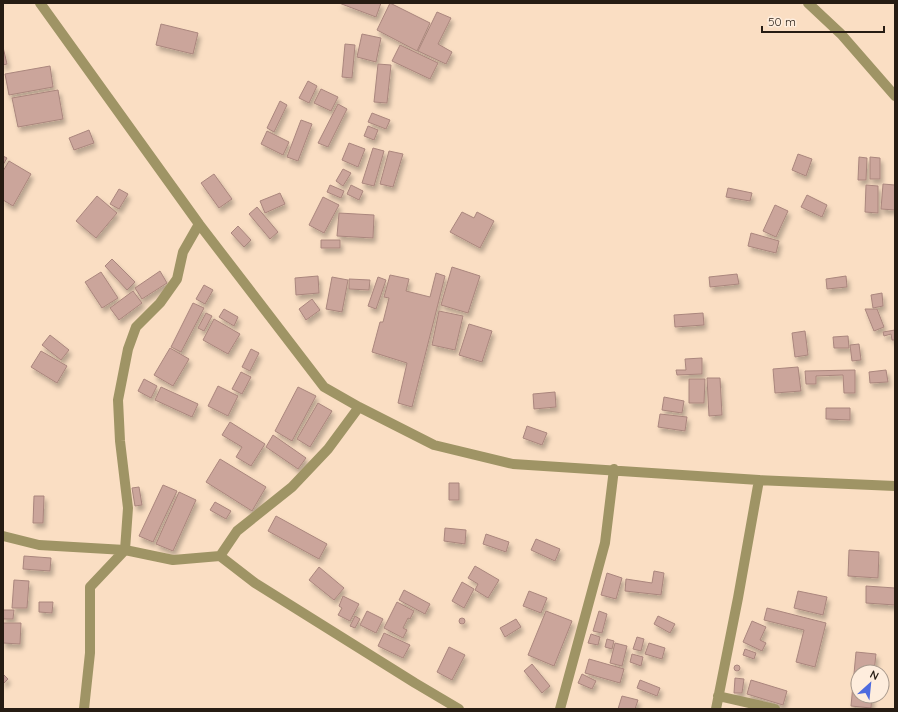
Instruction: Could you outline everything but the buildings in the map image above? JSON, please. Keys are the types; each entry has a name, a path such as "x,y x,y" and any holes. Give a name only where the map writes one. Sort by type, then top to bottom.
{"street":[{"path":"40,3 200,224 324,386 359,407 434,445 513,464 614,469 759,480 895,486"},
{"path":"808,3 840,34 895,96"},
{"path":"84,709 90,653 90,587 125,550 128,508 120,441 118,400 128,349 136,327 160,303 177,279 183,252 200,224"},
{"path":"220,556 237,531 292,487 328,449 359,407"},
{"path":"560,709 606,543 614,469"},
{"path":"716,709 759,480"},
{"path":"3,536 39,545 125,550 173,560 220,556 255,583 408,679 459,709"},
{"path":"718,696 775,709"}]}
